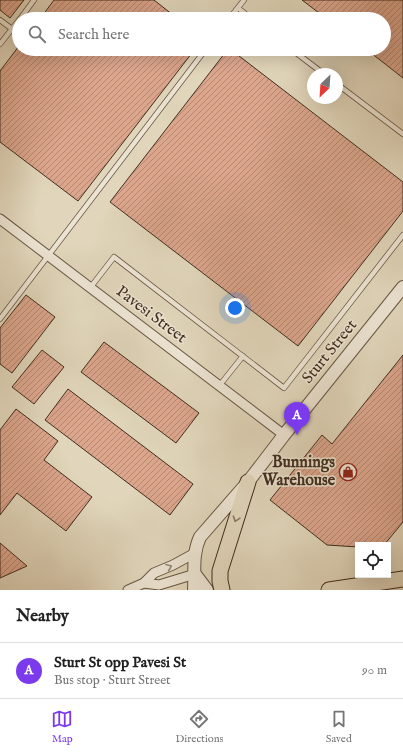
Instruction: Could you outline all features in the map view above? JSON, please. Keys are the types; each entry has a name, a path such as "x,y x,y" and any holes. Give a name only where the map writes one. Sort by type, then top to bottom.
{"highway":[{"path":"222,590 220,571 248,482"},
{"path":"329,590 403,578"}],"street":[{"name":"Pavesi Street","path":"0,219 284,435"},
{"name":"Sturt Street","path":"194,590 194,561 200,537 248,482 403,287"},
{"path":"128,590 144,583 154,573 195,553"},
{"path":"144,583 159,585 195,574 207,590"}],"lane":[{"path":"25,12 34,0"},
{"path":"235,12 244,0"},
{"path":"238,8 243,12"},
{"path":"0,20 12,29 0,44"},
{"path":"0,319 201,56"},
{"path":"300,56 316,68"},
{"path":"343,89 403,134"},
{"path":"90,288 114,257 284,388 403,235"},
{"path":"219,386 242,356"}],"building":[{"path":"0,0 24,0 15,12 12,12 10,18 0,10"},
{"path":"54,0 154,0 169,12 45,12"},
{"path":"302,0 403,0 403,78 375,56 391,56 391,12 318,12"},
{"path":"12,55 190,56 78,201 0,142 0,71"},
{"path":"223,56 239,56 403,182 403,211 298,346 110,202"},
{"path":"26,295 55,317 12,373 0,364 0,328"},
{"path":"104,342 199,413 176,443 81,372"},
{"path":"42,350 64,367 34,404 12,387"},
{"name":"Bunnings Warehouse","path":"403,355 403,522 386,542 355,542 355,547 327,545 270,500 322,435 332,444"},
{"path":"68,389 193,484 170,515 45,420"},
{"path":"16,409 58,441 44,460 92,497 66,531 17,493 0,515 0,430"},
{"path":"0,543 27,566 0,578"}],"place":[{"name":"Sturt St opp Pavesi St","path":"297,435"},
{"name":"Bunnings Warehouse","path":"348,472"}]}
